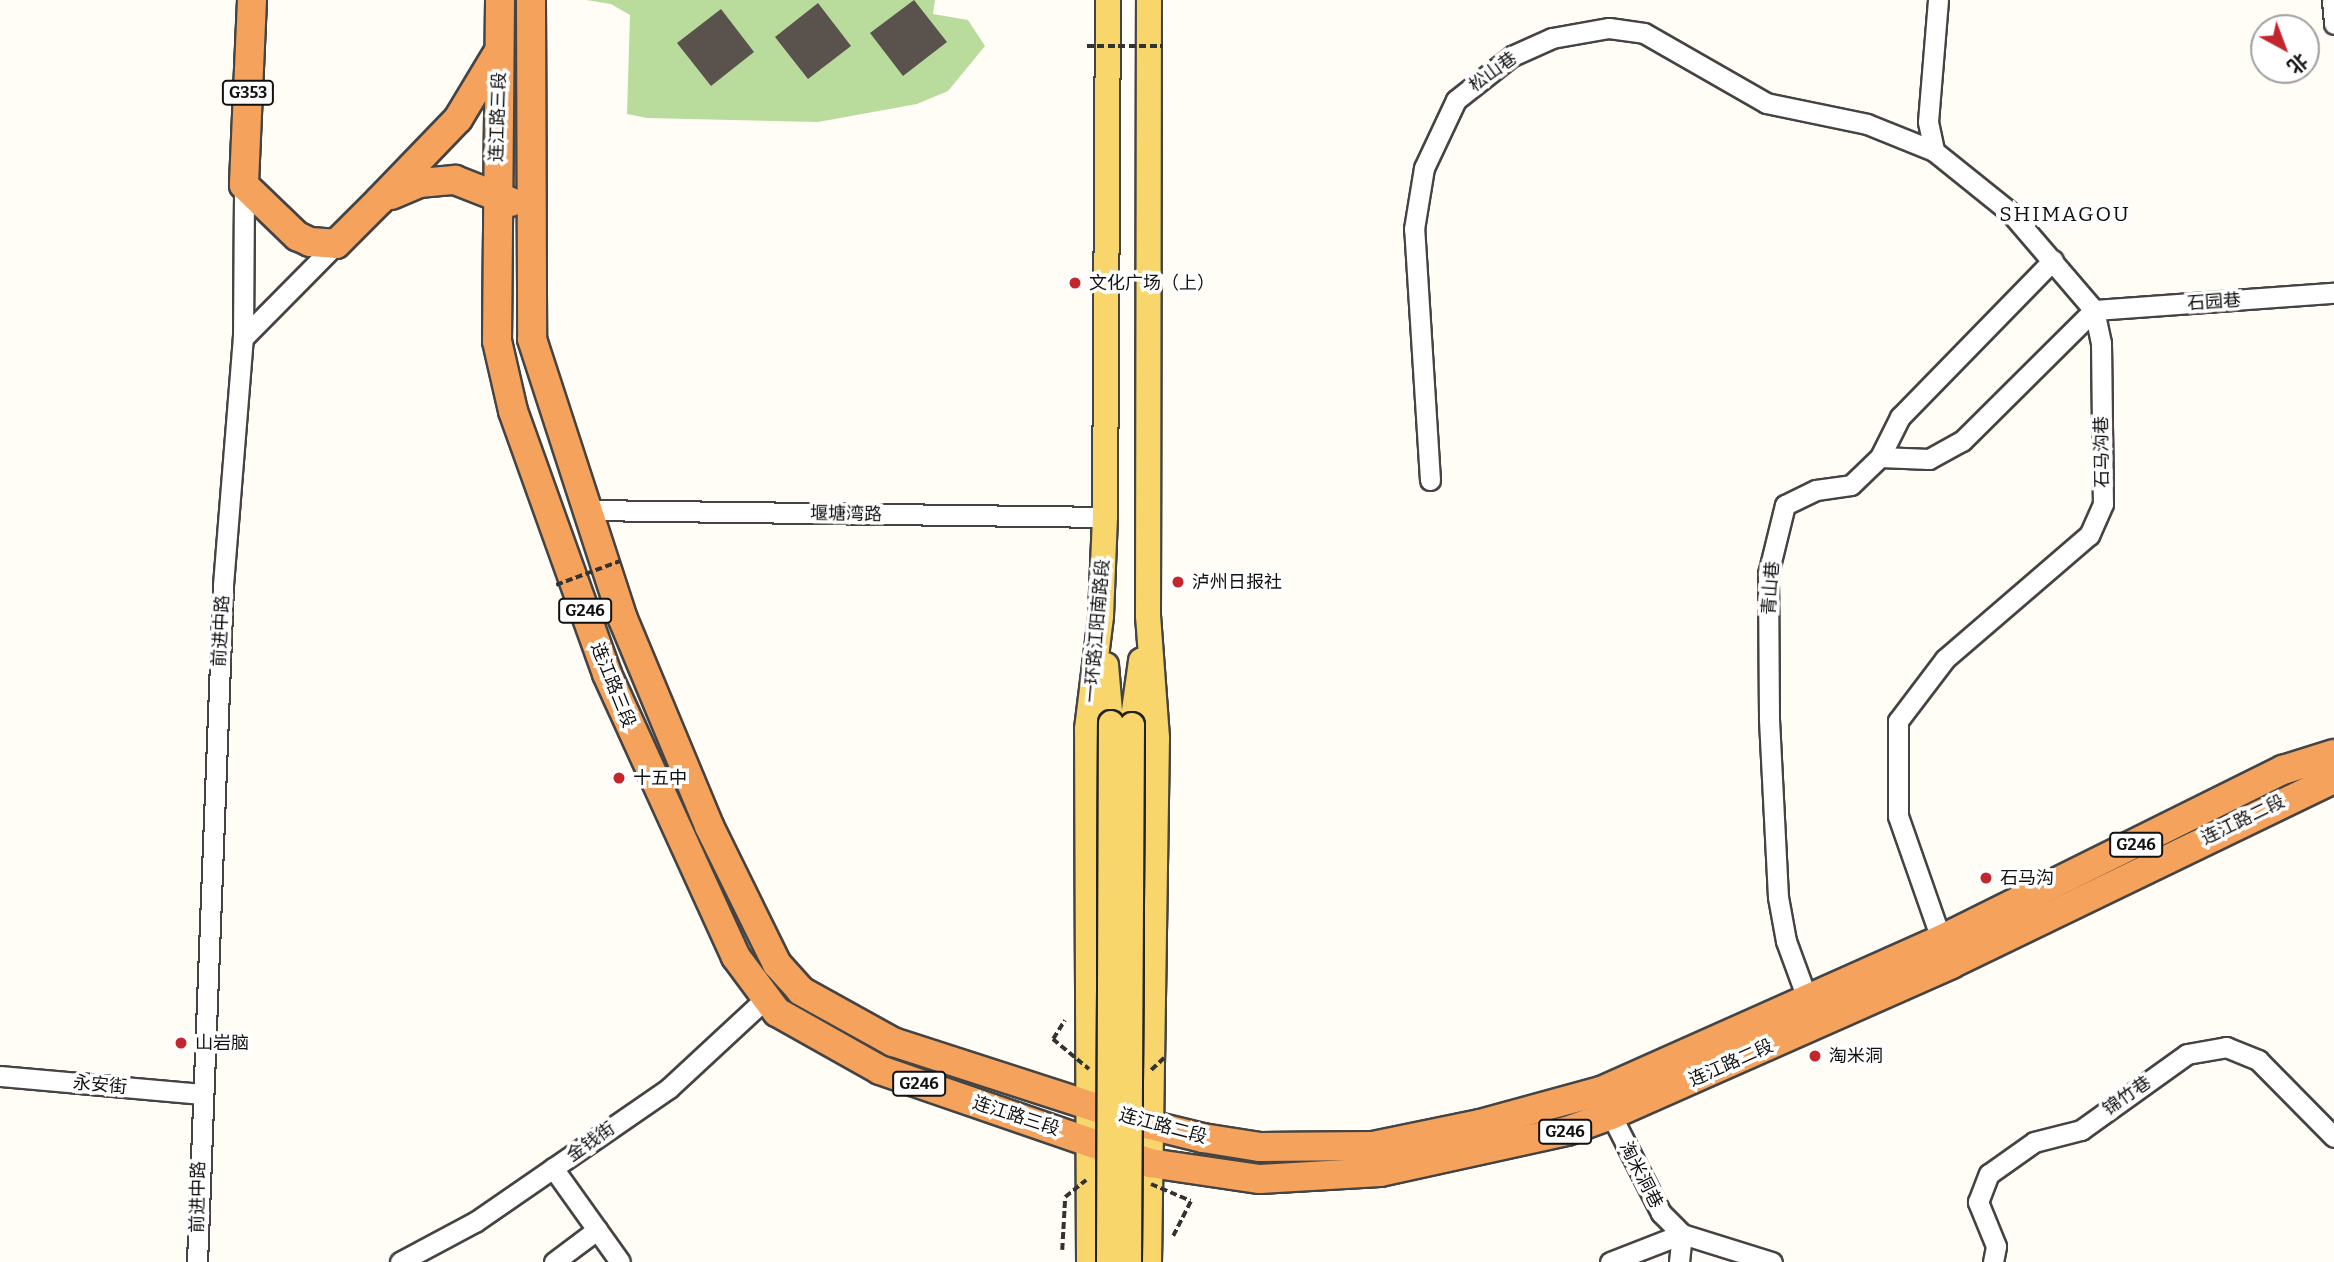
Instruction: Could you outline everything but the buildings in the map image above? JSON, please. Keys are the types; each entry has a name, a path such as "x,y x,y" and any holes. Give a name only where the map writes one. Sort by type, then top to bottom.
{"highway":[{"name":"前进中路","path":"244,185 252,0"},
{"name":"连江路三段","path":"500,0 496,195 497,341 513,411 607,674 723,934 765,999 806,1031 880,1070 1087,1138"},
{"name":"连江路三段","path":"531,0 532,339 635,651 709,826 778,964 801,990 893,1042 1088,1103"},
{"path":"244,185 297,236 335,244 458,119 499,51"},
{"path":"379,201 402,188 440,180 455,180 530,209"},
{"name":"连江路二段","path":"1088,1103 1150,1125 1260,1147 1373,1146 1563,1104 1808,1001 1946,952 2283,770 2334,754"},
{"name":"连江路二段","path":"1087,1138 1150,1163 1260,1179 1368,1173 1567,1131 1611,1115 1946,952 2334,779"}],"main road":[{"name":"一环路江阳南路段","path":"1088,1262 1087,729 1101,616 1105,517 1108,0"},
{"path":"1149,0 1148,616 1157,738 1149,1262"},
{"path":"1101,616 1122,724 1129,1262"},
{"path":"1109,1262 1122,724 1148,616"},
{"path":"1086,1032 1096,1042 1117,1049 1143,1038 1153,1024"}],"street":[{"path":"1934,151 1928,122 1938,0"},
{"path":"2332,0 2334,24"},
{"name":"松山巷","path":"1430,480 1414,229 1424,168 1456,100 1512,56 1552,38 1609,28 1644,33 1739,92 1766,103 1867,124 1934,151"},
{"name":"石马沟巷","path":"1934,151 2010,212 2053,260 2094,310 2101,343 2103,503 2089,535 1945,659 1898,722 1898,817 1946,952"},
{"name":"前进中路","path":"197,1262 201,1094 223,585 243,338 244,185"},
{"path":"243,338 335,244"},
{"name":"青山巷","path":"1808,1001 1786,941 1778,897 1769,717 1768,575 1785,505 1816,490 1851,485 1880,457 1900,417 2053,260"},
{"name":"石园巷","path":"2094,310 2334,293"},
{"path":"1880,457 1929,459 1962,441 2094,310"},
{"name":"堰塘湾路","path":"587,510 1105,517"},
{"name":"金钱街","path":"410,1260 475,1222 669,1088 765,999"},
{"name":"锦竹巷","path":"1993,1262 1996,1246 1978,1202 1989,1174 2034,1142 2081,1130 2187,1054 2225,1047 2258,1060 2334,1137"},
{"name":"永安街","path":"0,1076 201,1094"},
{"name":"淘米洞巷","path":"1611,1115 1661,1213 1682,1234"},
{"path":"553,1168 620,1262"},
{"path":"554,1262 597,1230"},
{"path":"1679,1262 1682,1234"},
{"path":"1611,1262 1682,1234 1772,1262"}],"path":[{"path":"1087,46 1163,46"},
{"path":"556,585 620,561"},
{"path":"1053,1039 1094,1073"},
{"path":"1062,1250 1065,1197 1093,1174"},
{"path":"1171,1248 1176,1223 1191,1200"}],"green space":[{"path":"586,0 935,0 933,14 968,20 985,46 948,91 917,104 818,122 647,118 627,114 630,15 611,4"}],"place":[{"name":"文化广场（上）","path":"1075,283"},
{"name":"泸州日报社","path":"1178,582"},
{"name":"十五中","path":"619,778"},
{"name":"石马沟","path":"1986,878"},
{"name":"山岩脑","path":"181,1043"},
{"name":"淘米洞","path":"1815,1056"}],"district":[{"name":"SHIMAGOU","path":"2065,214"}]}
